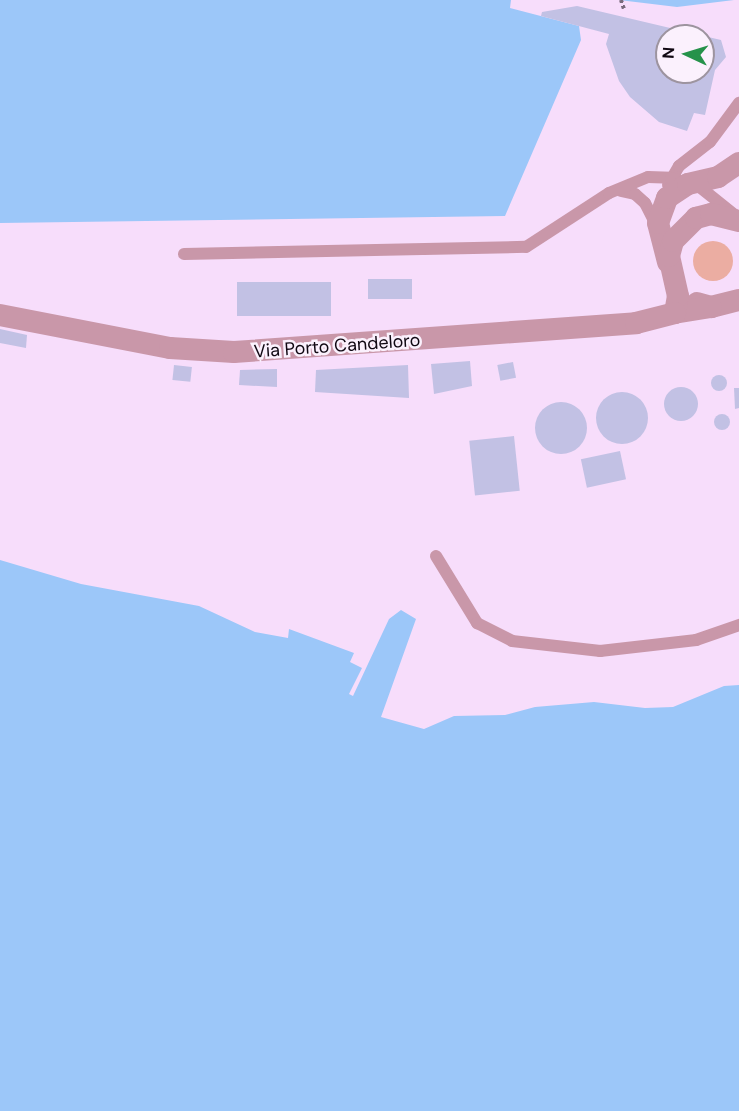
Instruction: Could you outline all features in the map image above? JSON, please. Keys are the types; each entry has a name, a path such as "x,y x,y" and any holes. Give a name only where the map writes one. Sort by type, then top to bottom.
{"street":[{"path":"711,307 697,303 673,277 661,237 661,210 680,181 718,177 739,163"},
{"path":"675,313 671,248 682,227 711,214 739,220"},
{"name":"Via Porto Candeloro","path":"0,315 170,348 234,352 636,323 739,300"}],"lane":[{"path":"680,181 685,159 710,142 739,103"},
{"path":"184,254 526,247 609,193 621,191 648,177 680,181 710,194 739,220"},
{"path":"621,191 635,194 649,208 661,237"},
{"path":"436,556 477,622 512,641 600,651 696,640 739,625"}],"path":[{"path":"621,0 624,9"}],"shaded area":[{"path":"713,241 727,247 733,261 727,275 713,281 699,275 693,261 699,247"}],"water":[{"path":"0,0 511,0 510,8 579,26 581,40 505,216 0,223"},
{"path":"619,0 734,0 677,7"},
{"path":"0,560 81,584 199,606 255,632 288,638 289,629 354,653 350,662 362,668 349,694 353,696 389,619 401,610 416,619 381,717 424,729 454,716 505,715 535,707 594,702 645,708 673,707 724,686 739,685 739,1111 0,1111"}],"building":[{"path":"577,6 655,24 655,84 712,84 705,115 694,113 687,131 659,122 630,97 619,81 606,44 609,34 541,16 542,12"},
{"path":"715,39 721,40 726,57 715,70"},
{"path":"368,279 412,279 412,299 368,299"},
{"path":"237,282 331,282 331,316 237,316"},
{"path":"0,329 27,335 26,348 0,343"},
{"path":"470,361 472,386 434,394 431,364"},
{"path":"513,362 516,378 500,381 497,365"},
{"path":"174,365 192,367 190,382 172,380"},
{"path":"408,365 409,398 315,392 316,370"},
{"path":"277,369 277,387 239,385 240,370"},
{"path":"716,375 722,375 727,383 725,389 716,391 711,386 711,380"},
{"path":"681,387 693,392 698,404 693,416 681,421 669,416 664,404 669,392"},
{"path":"734,388 739,388 739,408 735,409"},
{"path":"622,392 632,394 640,400 646,408 648,418 646,428 640,436 632,442 622,444 612,442 604,436 598,428 596,418 598,408 604,400 612,394"},
{"path":"561,402 571,404 579,410 585,418 587,428 585,438 579,446 571,452 561,454 551,452 543,446 537,438 535,428 537,418 543,410 551,404"},
{"path":"719,414 725,414 730,422 728,428 719,430 714,425 714,419"},
{"path":"514,436 520,491 475,495 469,441"},
{"path":"620,451 626,479 587,488 581,459"}]}
